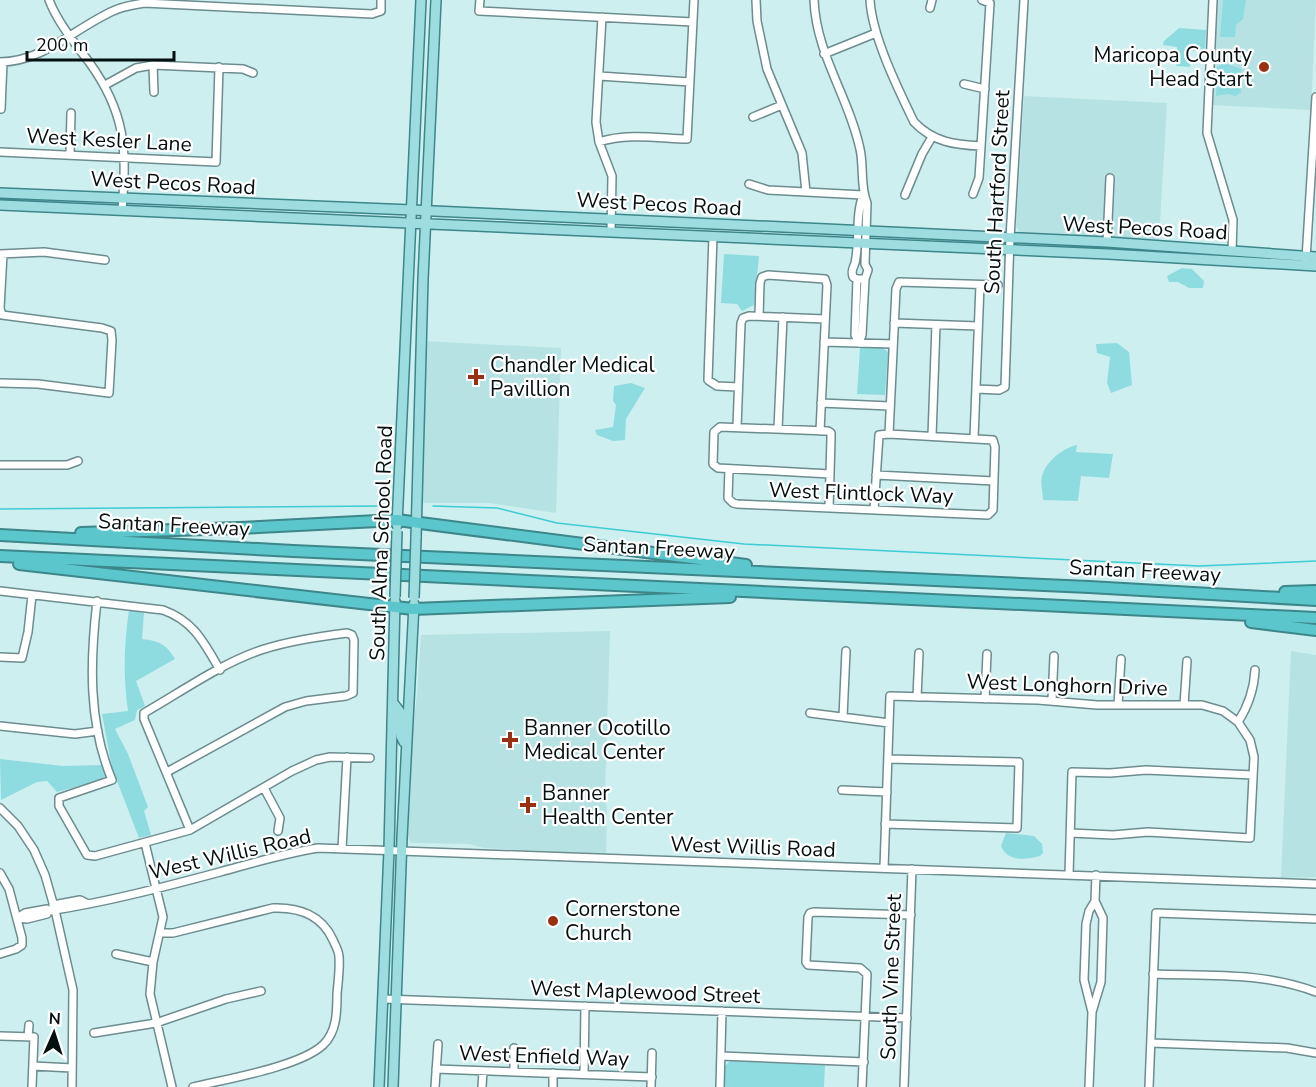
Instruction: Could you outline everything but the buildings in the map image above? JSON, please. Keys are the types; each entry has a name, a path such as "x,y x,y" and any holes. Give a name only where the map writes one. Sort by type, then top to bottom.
{"highway":[{"path":"0,534 397,526 416,522 749,566 866,577"},
{"name":"Santan Freeway","path":"0,534 293,551 1316,600"},
{"name":"Santan Freeway","path":"0,556 1316,618"},
{"path":"0,561 295,596 414,604 829,595"},
{"path":"1198,594 1316,591"},
{"path":"1177,612 1207,618 1316,630"}],"main road":[{"name":"South Alma School Road","path":"379,1087 394,704 397,526 421,0"},
{"name":"South Alma School Road","path":"393,1087 406,744 414,604 426,210 436,0"},
{"name":"West Pecos Road","path":"2,195 426,210 1107,242 1308,256 1316,266"},
{"name":"West Pecos Road","path":"0,205 1154,256 1308,256"},
{"path":"1154,256 1161,252 1185,253 1190,248"},
{"path":"295,596 309,600 384,609 391,617 395,634"},
{"path":"394,704 400,712 401,739 406,744"}],"street":[{"path":"49,0 69,36 105,85 116,107 125,158 122,210"},
{"path":"268,0 268,11"},
{"path":"1,109 2,62 27,59 114,10 144,3 268,11 372,14 381,11 381,0"},
{"path":"480,0 479,11 693,22"},
{"path":"599,142 610,138 630,136 687,139 694,0"},
{"path":"756,0 757,21 767,69 802,153 806,192"},
{"path":"814,0 817,32 860,150 863,195 867,203 862,243 868,274 861,279 855,335 859,343"},
{"path":"870,0 876,33 914,122 932,137 946,143 981,147"},
{"path":"930,8 932,0"},
{"name":"South Hartford Street","path":"976,389 999,390 1005,387 1010,238 1024,0"},
{"path":"1213,0 1207,133 1233,220 1232,251"},
{"path":"973,194 979,178 985,89 986,1"},
{"path":"602,17 596,122 599,142 612,176 611,232"},
{"path":"824,54 876,33"},
{"path":"105,85 136,68 153,65 219,67 243,69 253,73"},
{"path":"153,65 154,92"},
{"name":"West Kesler Lane","path":"0,152 216,162 219,67"},
{"path":"599,76 690,81"},
{"path":"964,84 985,89"},
{"path":"1308,256 1316,97"},
{"path":"753,117 782,105"},
{"path":"69,155 71,113"},
{"path":"905,195 922,154 932,137"},
{"path":"1107,242 1110,178"},
{"path":"749,184 768,190 863,195"},
{"path":"713,236 708,380 717,386 738,387"},
{"path":"861,279 852,274 852,270 862,243"},
{"name":"West Pecos Road","path":"1308,256 1316,248"},
{"path":"0,383 38,384 109,393 111,331 2,315 0,308 1,254 44,252 105,260"},
{"path":"759,316 762,277 768,275 825,279 820,431"},
{"path":"889,434 896,289 899,282 998,285"},
{"path":"974,438 980,285"},
{"path":"737,427 743,318 759,316 825,319"},
{"path":"778,429 783,317"},
{"path":"894,323 978,326"},
{"path":"932,436 936,325"},
{"path":"824,342 893,344"},
{"path":"821,403 890,406"},
{"path":"828,508 830,474 831,433 828,431 737,427 716,428 715,466 729,469 830,474"},
{"path":"874,510 876,475 879,435 974,438 993,440 995,447 994,481 876,475"},
{"path":"0,465 67,465 78,461"},
{"name":"West Flintlock Way","path":"729,469 729,501 737,504 988,515 992,512 994,481"},
{"path":"0,591 154,609 180,618 193,628 220,670"},
{"path":"0,657 22,658 28,632 32,595"},
{"path":"97,601 92,674 98,731 112,780 59,798 59,806 87,855 95,856 190,830 292,771 316,760 347,757 370,758"},
{"path":"167,772 285,707 306,700 346,696 353,693 354,640 352,635 346,633 292,641 259,651 144,713 144,719 190,830"},
{"path":"843,717 846,651"},
{"path":"917,697 919,653"},
{"path":"986,699 987,654"},
{"path":"1052,701 1054,656"},
{"path":"1118,705 1121,659"},
{"path":"1184,705 1187,661"},
{"path":"1071,833 1113,835 1148,832 1250,838 1254,757 1250,740 1238,722 1248,705 1254,687 1255,670"},
{"name":"West Longhorn Drive","path":"889,723 890,696 1118,705 1202,705 1223,711 1238,722"},
{"path":"810,713 889,723 884,868"},
{"path":"0,726 75,734 98,731"},
{"path":"342,849 347,757"},
{"path":"885,824 1017,828 1019,762 888,759"},
{"path":"1069,875 1072,772 1110,773 1146,770 1253,775"},
{"path":"264,788 280,818 278,831"},
{"path":"842,790 886,792"},
{"path":"0,808 18,826 34,850 45,875 73,990 72,1087"},
{"path":"145,843 163,917 153,962 150,994 172,1087"},
{"name":"West Willis Road","path":"17,918 27,919 48,914 53,909 80,900 88,904 318,848 1316,884"},
{"name":"South Vine Street","path":"904,1087 912,869"},
{"path":"0,873 9,889 22,945 0,954"},
{"path":"1092,1012 1101,987 1103,946 1102,918 1095,901 1096,875"},
{"path":"0,891 9,889"},
{"path":"1089,1087 1092,1012 1084,980 1086,924 1089,911 1095,901"},
{"path":"160,933 173,933 273,908 290,908 324,919 339,956 336,1017 325,1043 313,1053 296,1061 193,1087"},
{"path":"862,1087 867,974 860,968 808,965 806,962 808,917 810,913 911,915"},
{"path":"1149,1087 1156,914 1316,919"},
{"path":"116,954 153,962"},
{"path":"1154,974 1265,978 1316,992"},
{"path":"94,1033 156,1023 226,999 261,991"},
{"name":"West Maplewood Street","path":"383,999 907,1018"},
{"path":"584,1074 585,1006"},
{"path":"720,1087 722,1011"},
{"path":"28,1025 33,1066 32,1087"},
{"path":"0,1036 31,1037"},
{"path":"1151,1043 1287,1048 1316,1053"},
{"path":"435,1087 438,1044"},
{"path":"514,1048 514,1072"},
{"path":"651,1087 652,1053"},
{"path":"721,1056 864,1062"},
{"path":"33,1066 72,1068"},
{"name":"West Enfield Way","path":"436,1069 652,1077"},
{"path":"482,1087 483,1071"},
{"path":"553,1087 554,1073"}],"shaded area":[{"name":"Maricopa County Head Start","path":"1218,0 1316,0 1311,110 1211,105"},
{"path":"1223,0 1246,0 1243,19 1236,25 1235,37 1220,37"},
{"path":"1179,28 1206,30 1205,51 1191,51 1190,67 1176,66 1177,47 1163,45 1164,41"},
{"path":"1224,63 1242,69 1239,80 1241,92 1236,96 1228,94 1216,96 1217,67"},
{"path":"1024,96 1167,103 1159,240 1019,231 1016,226"},
{"path":"724,254 759,256 754,305 742,311 737,304 721,303"},
{"path":"1182,268 1192,269 1204,281 1203,288 1189,288 1178,282 1169,282 1167,276"},
{"path":"421,341 561,348 556,513 489,503 417,503"},
{"path":"1117,343 1129,352 1132,385 1111,393 1107,383 1110,357 1097,353 1096,344"},
{"path":"860,348 883,348 888,352 885,395 857,394"},
{"path":"631,383 645,388 626,419 625,440 613,441 597,435 595,430 613,427 616,405 613,401 614,386"},
{"path":"1077,445 1076,452 1113,454 1109,478 1081,476 1078,501 1043,500 1041,479 1047,465 1061,452"},
{"path":"129,610 144,613 142,639 162,644 175,659 136,681 145,706 137,710 135,720 115,729 128,754 148,807 144,811 151,835 139,838 112,768 102,714 128,711 125,660"},
{"name":"Banner Ocotillo Medical Center","path":"610,631 605,793 606,854 410,842 408,836 413,729 421,635"},
{"path":"1291,651 1316,655 1316,877 1281,878"},
{"path":"0,759 63,766 102,765 106,776 95,782 57,792 47,781 37,782 1,800"},
{"path":"1006,833 1034,836 1042,844 1043,853 1040,856 1023,859 1008,855 1001,846"},
{"path":"730,1061 825,1065 824,1087 723,1087 725,1066"}],"waterway":[{"path":"0,509 380,506"},
{"path":"433,506 497,508 557,523 744,544 1199,566 1316,561"}],"place":[{"name":"Maricopa County Head Start","path":"1264,67"},
{"name":"Chandler Medical Pavillion","path":"476,377"},
{"name":"Banner Ocotillo Medical Center","path":"510,740"},
{"name":"Banner Health Center","path":"528,805"},
{"name":"Cornerstone Church","path":"553,921"}]}
